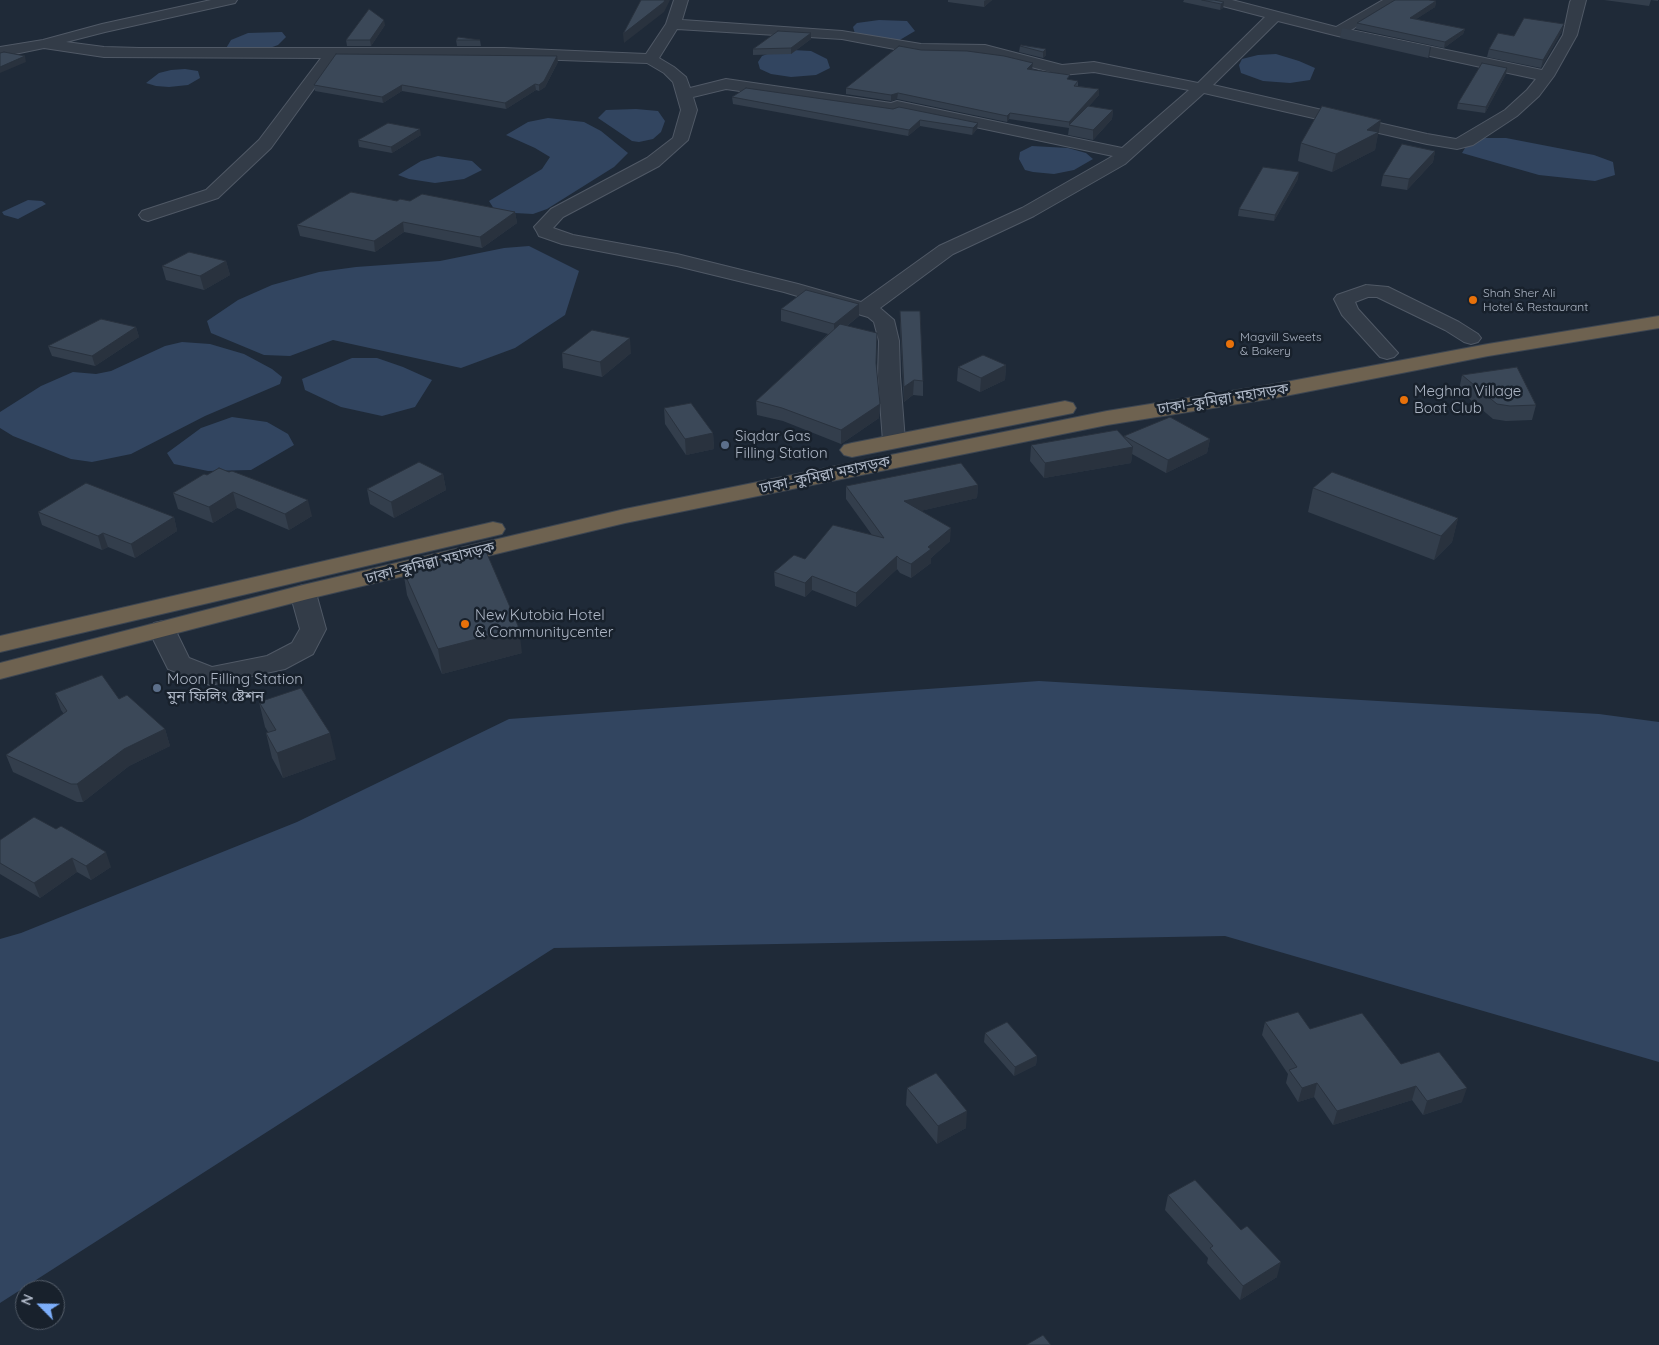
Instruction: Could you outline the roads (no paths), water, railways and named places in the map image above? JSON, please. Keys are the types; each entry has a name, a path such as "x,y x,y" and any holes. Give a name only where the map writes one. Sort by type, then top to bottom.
{"highway":[{"name":"ঢাকা–কুমিল্লা মহাসড়ক","path":"0,644 432,542 1021,415 1659,306"},
{"name":"ঢাকা–কুমিল্লা মহাসড়ক","path":"0,671 303,593 624,516 1107,418 1275,391 1488,350 1659,322"}],"street":[{"path":"0,52 44,44 102,28 230,0"},
{"path":"650,59 673,24 681,0"},
{"path":"1216,0 1338,32 1546,76"},
{"path":"1338,32 1393,0"},
{"path":"673,24 842,34 922,49 985,50 1062,70 1094,68 1247,97 1427,140 1457,144 1467,141 1510,113 1533,94 1570,35 1579,0"},
{"path":"865,309 946,250 1028,212 1119,160 1200,89 1274,16"},
{"path":"44,44 104,52 504,52 650,59 669,70 680,80 689,110 680,140 653,162 557,213 543,227 546,232 578,242 704,266 865,309 884,320 889,341 889,376 894,441"},
{"path":"148,215 212,194 264,144 332,53"},
{"path":"685,94 726,84 893,108 897,106 1126,154"},
{"path":"1387,353 1349,311 1344,299 1366,291 1381,291 1452,326 1471,338"},
{"path":"163,629 166,641 178,663 210,676 275,663 303,648 313,629 303,593"}],"water":[{"path":"879,20 907,21 915,31 898,41 856,37 853,27 857,23"},
{"path":"282,32 286,37 278,45 264,50 225,50 231,40 248,33"},
{"path":"775,51 811,51 827,59 830,68 816,75 791,77 771,74 760,69 758,62 762,56"},
{"path":"1276,54 1315,68 1310,80 1290,83 1263,81 1241,73 1239,65 1242,59 1258,55"},
{"path":"185,69 198,71 200,78 188,85 169,87 146,83 159,73"},
{"path":"636,109 658,111 665,121 661,132 653,139 639,142 632,141 598,118 606,110"},
{"path":"548,118 584,122 601,131 628,153 614,167 547,209 533,214 496,212 489,201 542,169 550,157 506,135 528,122"},
{"path":"1477,138 1506,138 1594,155 1613,162 1615,175 1595,181 1539,175 1462,153 1468,143"},
{"path":"1032,146 1068,148 1086,153 1093,159 1074,170 1054,174 1033,172 1025,170 1019,159 1020,152"},
{"path":"438,156 472,161 482,170 464,179 435,183 409,179 398,175 421,161"},
{"path":"28,200 42,201 46,204 18,219 4,215 2,212"},
{"path":"529,246 579,271 565,315 515,348 461,368 333,340 290,356 264,355 211,333 207,321 238,300 272,285 319,272 356,267 440,261 504,248"},
{"path":"182,342 210,344 244,354 272,369 282,377 280,384 205,416 131,454 92,462 71,459 13,436 0,428 0,412 41,386 73,372 96,374 111,371 165,346"},
{"path":"352,358 377,358 432,380 415,407 382,416 341,407 305,390 302,379"},
{"path":"232,417 267,422 288,434 294,445 251,470 208,471 174,464 167,453 201,428"},
{"path":"1039,681 1599,714 1659,722 1659,1062 1225,936 554,948 36,1280 15,1280 15,1293 0,1303 0,939 21,933 297,822 509,719"}],"place":[{"name":"Shah Sher Ali Hotel & Restaurant","path":"1473,300"},
{"name":"Magvill Sweets & Bakery","path":"1230,344"},
{"name":"Meghna Village Boat Club","path":"1404,400"},
{"name":"Siqdar Gas Filling Station","path":"725,445"},
{"name":"New Kutobia Hotel & Communitycenter","path":"465,624"},
{"name":"Moon Filling Station মুন ফিলিং ষ্টেশন","path":"157,688"}]}
